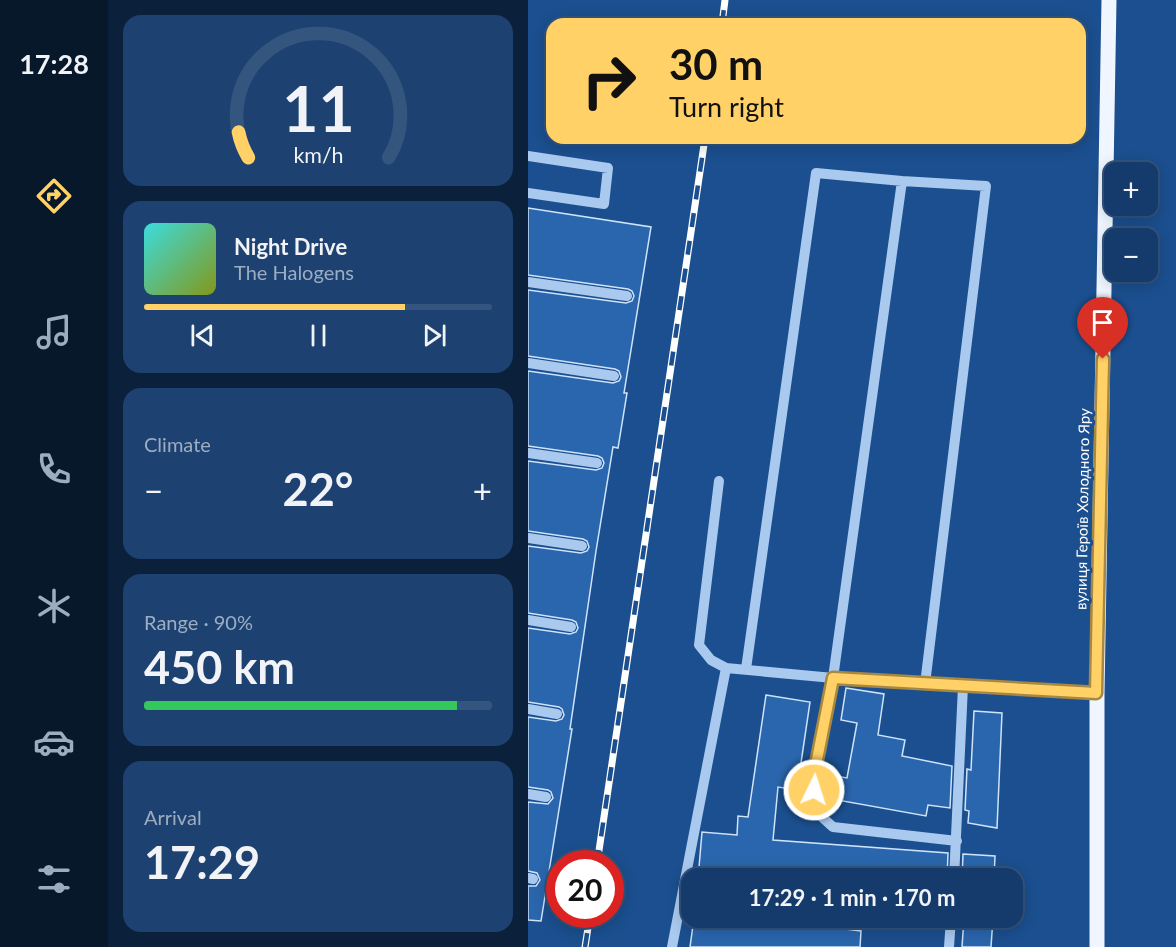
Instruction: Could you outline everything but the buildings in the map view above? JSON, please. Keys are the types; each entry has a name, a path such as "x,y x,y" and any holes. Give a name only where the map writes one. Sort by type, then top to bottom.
{"main road":[{"name":"вулиця Героїв Холодного Яру","path":"1096,947 1096,693 1109,0"}],"lane":[{"path":"528,156 608,168 603,204 528,194"},
{"path":"746,669 816,172 902,181 986,186 925,684"},
{"path":"902,181 833,678 814,775 815,805 822,818 833,827 957,841"},
{"path":"528,282 627,296"},
{"path":"528,363 614,375"},
{"path":"528,453 597,463"},
{"path":"719,481 699,645 711,660 726,668 833,678 1096,693"},
{"path":"528,538 582,546"},
{"path":"528,620 571,627"},
{"path":"692,868 726,668"},
{"path":"955,868 963,686"},
{"path":"528,710 557,714"},
{"path":"528,794 546,797"},
{"path":"672,947 681,916"},
{"path":"949,947 950,928"}],"railway":[{"path":"723,18 725,0"},
{"path":"599,850 704,144"},
{"path":"585,947 588,928"}],"route":[{"path":"814,790 814,775 833,678 1096,693 1103,359"}]}
